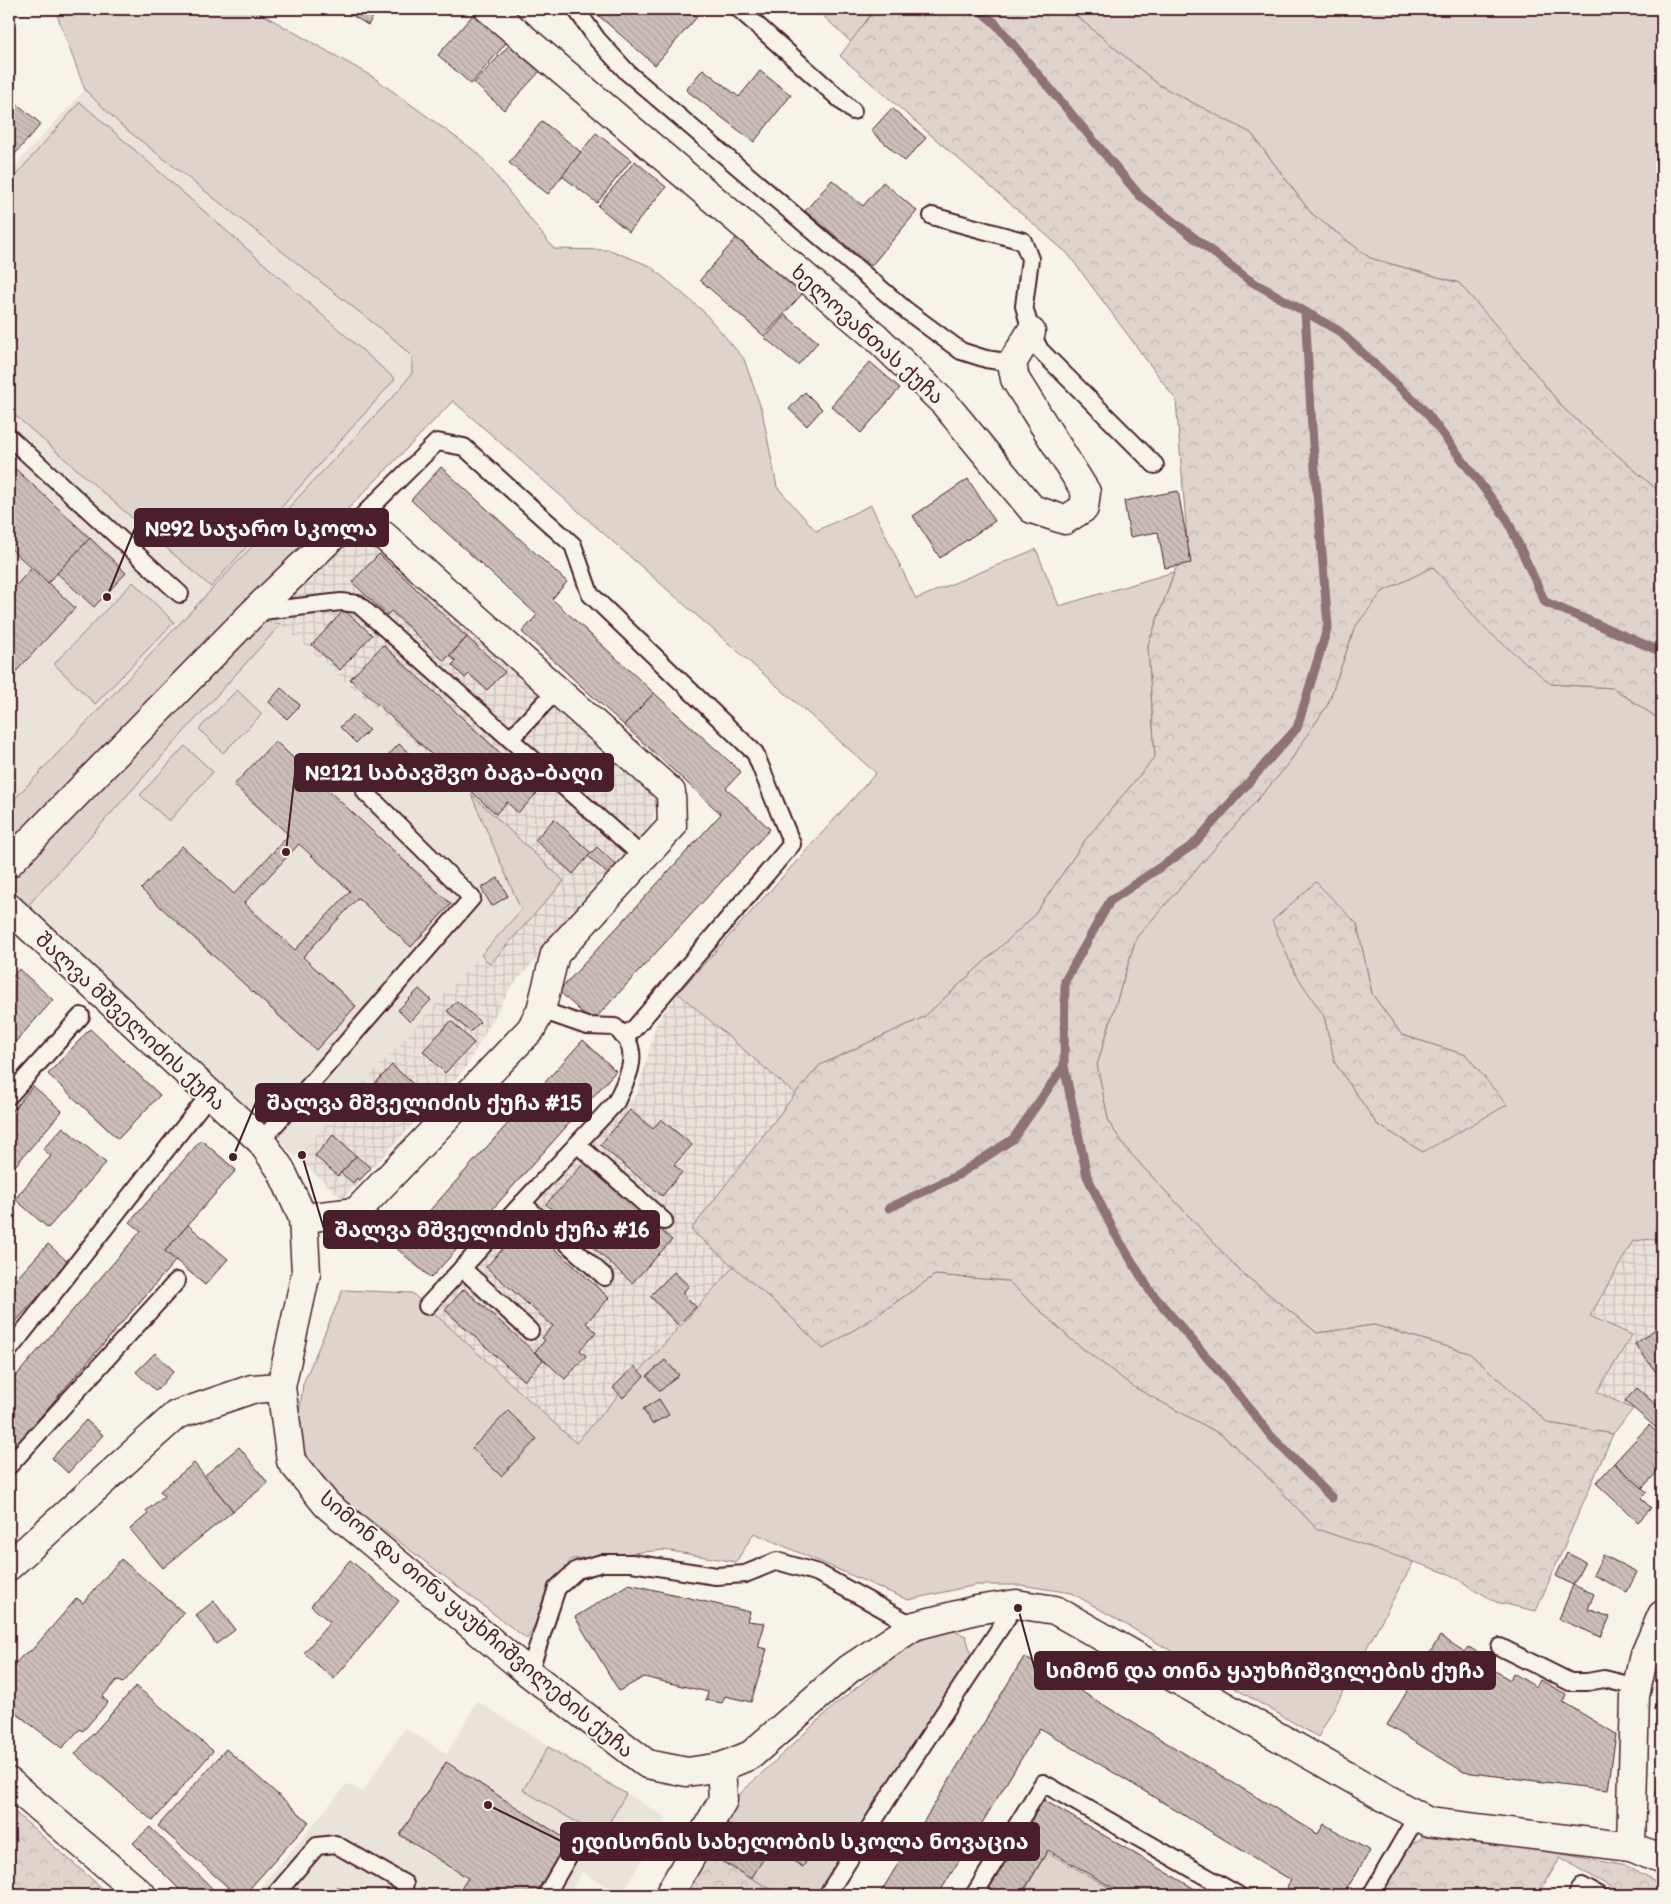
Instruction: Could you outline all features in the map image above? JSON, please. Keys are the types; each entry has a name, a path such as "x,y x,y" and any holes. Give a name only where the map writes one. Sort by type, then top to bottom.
{"street":[{"name":"ხელოვანთას ქუჩა","path":"489,9 876,337 945,404 1032,509 1065,520 1084,508 1086,492 1015,378 1012,363"},
{"path":"1012,363 1031,332"},
{"path":"9,863 254,612 335,534 350,528 383,534 671,792 672,826 555,954 541,1010 531,1029 356,1212 303,1218"},
{"name":"შალვა მშველიძის ქუჩა","path":"9,908 260,1141 281,1170 303,1218 306,1273 281,1387"},
{"path":"9,1566 176,1415 252,1389 281,1387"},
{"name":"სიმონ და თინა ყაუხჩიშვილების ქუჩა","path":"281,1387 291,1461 327,1505 529,1673 646,1764 687,1772 721,1766 751,1754 849,1669 914,1626 976,1610 1016,1604 1055,1610 1428,1822 1631,1848 1662,1860"},
{"path":"1631,1848 1634,1703 1643,1659 1661,1623"},
{"path":"669,1895 723,1800 721,1766"},
{"path":"9,1782 142,1895"}],"lane":[{"path":"576,9 597,39 628,73 907,311 961,351 986,359 1012,363"},
{"path":"739,9 853,111"},
{"path":"932,216 1023,241 1030,259 1024,306 1031,332 1040,350 1155,465"},
{"path":"9,438 180,594"},
{"path":"350,528 437,442 464,447 573,545 590,594 755,753 792,844 634,1030 622,1035"},
{"path":"254,612 341,602 358,604 643,857"},
{"path":"510,739 557,690"},
{"path":"260,1141 472,898 365,792"},
{"path":"427,1306 616,1102 627,1078 632,1059 628,1042 615,1027 587,1026 541,1010"},
{"path":"9,1096 81,1016"},
{"path":"9,1350 210,1094"},
{"path":"576,1144 664,1221"},
{"path":"522,1204 605,1277"},
{"path":"462,1268 530,1331"},
{"path":"9,1466 177,1281"},
{"path":"529,1673 557,1588 577,1570 602,1563 632,1563 716,1576 745,1574 777,1561 818,1573 914,1626"},
{"path":"827,1895 899,1781 1016,1604"},
{"path":"1500,1647 1570,1682 1586,1682 1604,1678 1637,1687"},
{"path":"974,1895 1043,1783 1238,1895"},
{"path":"1371,1895 1417,1816"},
{"path":"546,1895 579,1838"},
{"path":"275,1895 317,1846 335,1844 405,1884"},
{"path":"1577,1895 1582,1886 1598,1895"}],"shaded area":[{"path":"85,90 122,126 395,340 412,357 412,373 400,389 9,805 9,172"},
{"path":"369,539 657,798 650,834 512,986 464,1070 343,1199 296,1157 481,955 490,964 563,881 471,794 281,624 262,621 337,543"},
{"path":"281,624 471,794 522,911 296,1157 25,909"},
{"path":"678,993 795,1094 691,1230 734,1266 576,1443 432,1311 637,1094 657,1022"},
{"path":"1662,1238 1662,1422 1597,1393 1632,1335 1590,1316 1633,1241"},
{"path":"477,1701 667,1818 621,1895 582,1872 568,1895 254,1895 347,1784 363,1792 405,1728 447,1754"}],"green space":[{"path":"52,9 253,9 373,77 479,154 554,249 610,250 650,266 703,311 744,359 762,411 777,487 816,531 871,505 916,599 1036,549 1059,606 1174,572 1148,645 1155,757 1086,839 1033,917 924,1017 820,1065 795,1094 678,993 876,773 453,401 349,508 326,527 9,851 9,805 400,389 412,373 412,357 395,340 122,126 85,90 56,12"},
{"path":"816,9 875,9 851,42"},
{"path":"875,9 1068,9 1159,85 1251,133 1311,213 1370,258 1459,283 1564,409 1662,494 1662,721 1613,688 1551,684 1484,628 1433,567 1382,592 1355,627 1328,704 1287,766 1136,938 1097,1065 1109,1123 1129,1152 1241,1272 1317,1333 1374,1325 1469,1353 1548,1423 1613,1434 1536,1611 1496,1602 1449,1574 1317,1529 1260,1469 1222,1435 1134,1387 1073,1341 1008,1281 935,1275 870,1320 823,1349 785,1311 691,1230 795,1094 820,1065 924,1017 1033,917 1086,839 1155,757 1148,645 1187,537 1176,400 1068,254 840,56"},
{"path":"1068,9 1653,9 1662,17 1662,494 1564,409 1459,283 1370,258 1311,213 1251,133 1159,85"},
{"path":"80,102 395,379 211,587 9,410 9,183"},
{"path":"1433,567 1551,684 1613,688 1662,721 1662,1238 1633,1241 1590,1316 1632,1335 1597,1392 1633,1409 1613,1434 1548,1423 1469,1353 1374,1325 1317,1333 1241,1272 1129,1152 1109,1123 1097,1065 1136,938 1287,766 1328,704 1355,627 1381,592","holes":["1357,924 1372,994 1402,1035 1466,1055 1423,1152 1377,1124 1335,1063 1324,1016"]},
{"path":"133,582 174,622 95,704 54,664"},
{"path":"262,621 281,624 25,909 17,901 9,875"},
{"path":"237,690 262,714 223,753 199,729"},
{"path":"185,746 213,772 169,821 140,795"},
{"path":"471,794 564,881 490,964 481,955 521,910"},
{"path":"1316,882 1357,924 1372,994 1402,1035 1466,1055 1507,1105 1423,1152 1377,1124 1335,1063 1324,1016 1295,973 1272,921"},
{"path":"734,1266 785,1311 823,1349 870,1320 935,1275 1008,1281 1073,1341 1134,1387 1222,1435 1260,1469 1317,1529 1414,1561 1318,1737 1072,1593 1021,1585 976,1585 908,1600 754,1533 736,1562 664,1550 571,1559 527,1639 336,1494 303,1450 298,1422 303,1384 343,1290 412,1293 576,1443"},
{"path":"946,1628 966,1636 971,1654 820,1895 781,1895 700,1849 718,1816 835,1705 894,1657 915,1643"},
{"path":"548,1747 626,1794 601,1837 523,1790"},
{"path":"1662,1754 1662,1825 1656,1821 1655,1800"},
{"path":"9,1807 110,1895 9,1895"},
{"path":"1434,1830 1627,1866 1662,1886 1662,1895 1625,1895 1560,1858 1538,1895 1381,1895 1411,1845"},
{"path":"700,1849 781,1895 675,1895"},
{"path":"1047,1852 1122,1895 1022,1895"}],"building":[{"path":"342,9 378,9 368,25"},
{"path":"478,9 512,36 471,84 438,55"},
{"path":"591,9 688,9 697,17 655,65"},
{"path":"513,41 543,68 504,110 474,83"},
{"path":"703,69 739,97 760,71 791,95 754,142 686,90"},
{"path":"9,97 41,124 9,161"},
{"path":"892,108 926,138 905,161 871,131"},
{"path":"542,121 581,152 548,194 509,163"},
{"path":"596,133 631,160 597,203 562,176"},
{"path":"635,161 666,187 629,232 598,206"},
{"path":"832,180 863,206 883,182 917,211 871,266 805,211"},
{"path":"738,236 803,293 764,336 700,280"},
{"path":"785,315 818,342 798,365 765,338"},
{"path":"870,362 900,388 861,433 831,406"},
{"path":"805,392 822,409 807,426 789,409"},
{"path":"9,463 90,538 48,583 9,547"},
{"path":"441,467 567,582 552,599 654,693 624,725 522,632 537,615 411,500"},
{"path":"968,479 995,521 940,558 913,516"},
{"path":"1178,491 1191,563 1165,568 1158,532 1130,537 1124,501"},
{"path":"90,538 126,573 94,607 57,573"},
{"path":"379,554 467,637 444,661 391,611 387,615 352,582"},
{"path":"32,568 75,608 9,679 9,593"},
{"path":"344,610 372,635 340,670 312,645"},
{"path":"467,637 505,672 487,690 469,674 465,678 452,665 456,661 450,656"},
{"path":"383,645 520,771 517,774 537,793 518,813 507,802 496,814 350,679"},
{"path":"281,688 300,705 287,719 269,702"},
{"path":"654,693 741,772 726,788 770,829 592,1022 559,991 721,814 624,725"},
{"path":"353,715 369,730 356,743 340,727"},
{"path":"275,741 451,904 411,947 358,898 303,957 356,1006 316,1050 141,889 182,846 234,894 289,835 234,785","holes":["299,844 350,891 295,950 244,903"]},
{"path":"399,744 431,773 415,790 383,761"},
{"path":"554,819 591,853 573,874 535,840"},
{"path":"597,847 616,865 608,874 588,856"},
{"path":"498,878 508,896 492,906 481,888"},
{"path":"19,969 53,1000 9,1049 9,981"},
{"path":"419,989 431,1000 410,1022 398,1010"},
{"path":"457,1001 480,1022 470,1032 447,1011"},
{"path":"451,1021 474,1043 445,1073 423,1051"},
{"path":"90,1029 160,1095 118,1139 48,1074"},
{"path":"583,1040 616,1071 431,1278 396,1248"},
{"path":"392,1065 429,1098 408,1120 372,1087"},
{"path":"33,1086 62,1111 9,1173 9,1115"},
{"path":"630,1110 653,1129 661,1119 692,1145 674,1165 682,1172 662,1196 600,1145"},
{"path":"63,1127 106,1163 48,1228 15,1199 51,1156 43,1149"},
{"path":"333,1135 356,1156 338,1176 315,1156"},
{"path":"201,1140 236,1170 165,1251 176,1260 9,1453 9,1384 141,1231 130,1222"},
{"path":"356,1156 371,1168 359,1181 357,1178 353,1183 341,1173"},
{"path":"586,1161 672,1240 632,1283 546,1204"},
{"path":"526,1223 609,1298 586,1323 596,1332 580,1350 586,1356 565,1379 535,1352 545,1340 542,1338 553,1326 486,1267"},
{"path":"188,1225 228,1259 205,1285 165,1251"},
{"path":"48,1244 69,1263 9,1329 9,1287"},
{"path":"674,1272 689,1286 682,1293 696,1307 678,1325 650,1296"},
{"path":"464,1289 543,1360 524,1381 445,1310"},
{"path":"1662,1324 1662,1380 1635,1344"},
{"path":"155,1353 174,1371 156,1391 136,1372"},
{"path":"665,1360 679,1375 660,1391 647,1376"},
{"path":"634,1366 644,1376 623,1398 613,1388"},
{"path":"1637,1388 1662,1410 1662,1433 1625,1401"},
{"path":"659,1399 669,1415 652,1424 643,1409"},
{"path":"508,1411 537,1439 501,1476 472,1448"},
{"path":"86,1420 103,1435 68,1473 52,1458"},
{"path":"1649,1425 1662,1438 1662,1467 1642,1488 1614,1463"},
{"path":"239,1447 268,1483 233,1511 204,1476"},
{"path":"194,1463 233,1511 163,1568 130,1529 148,1514 146,1511 164,1496 160,1491"},
{"path":"1614,1463 1647,1492 1641,1498 1651,1508 1638,1522 1596,1483"},
{"path":"1567,1553 1585,1562 1573,1585 1556,1576"},
{"path":"1603,1555 1637,1572 1627,1592 1593,1575"},
{"path":"121,1559 184,1613 123,1683 117,1680 102,1697 108,1702 83,1731 80,1729 62,1748 17,1714 9,1701 9,1673 12,1667 24,1654 32,1650 77,1598 83,1603"},
{"path":"350,1560 399,1601 334,1679 304,1653 330,1622 311,1606"},
{"path":"629,1584 750,1612 747,1621 765,1623 758,1647 767,1649 751,1702 725,1696 722,1703 706,1700 708,1692 644,1677 619,1691 575,1617"},
{"path":"1573,1585 1594,1594 1588,1609 1610,1617 1601,1637 1559,1619"},
{"path":"214,1601 235,1630 216,1644 196,1615"},
{"path":"1440,1636 1465,1652 1469,1647 1492,1662 1489,1667 1510,1680 1513,1673 1536,1687 1540,1680 1566,1694 1563,1702 1616,1734 1608,1790 1464,1772 1387,1725"},
{"path":"1024,1657 1318,1834 1324,1824 1370,1851 1343,1895 1300,1895 1287,1887 1291,1880 1040,1728 938,1895 879,1895"},
{"path":"136,1686 213,1751 153,1821 75,1754"},
{"path":"1662,1696 1662,1714 1654,1709"},
{"path":"226,1749 309,1822 244,1895 237,1895 158,1826"},
{"path":"446,1762 569,1841 536,1895 457,1895 468,1878 400,1835"},
{"path":"1042,1799 1205,1895 1125,1895 1048,1850 1021,1895 984,1895"},
{"path":"725,1822 769,1850 751,1879 707,1852"},
{"path":"150,1827 219,1895 185,1895 133,1843"},
{"path":"796,1839 813,1850 803,1867 785,1856"},
{"path":"337,1886 350,1895 331,1895"}],"waterway":[{"path":"978,9 995,23 1140,196 1249,280 1339,331 1426,412 1507,519 1545,602 1662,652"},
{"path":"1305,312 1313,444 1328,626 1297,728 1193,845 1110,901 1065,981 1064,1066 1087,1176 1114,1232 1150,1291 1239,1395 1271,1436 1332,1498"},
{"path":"889,1208 958,1175 1013,1139 1064,1066"}],"place":[{"name":"№92 საჯარო სკოლა","path":"107,597"},
{"name":"№121 საბავშვო ბაგა-ბაღი","path":"286,852"},
{"name":"შალვა მშველიძის ქუჩა #16","path":"302,1155"},
{"name":"შალვა მშველიძის ქუჩა #15","path":"233,1157"},
{"name":"სიმონ და თინა ყაუხჩიშვილების ქუჩა","path":"1018,1608"},
{"name":"ედისონის სახელობის სკოლა ნოვაცია","path":"488,1805"}]}
